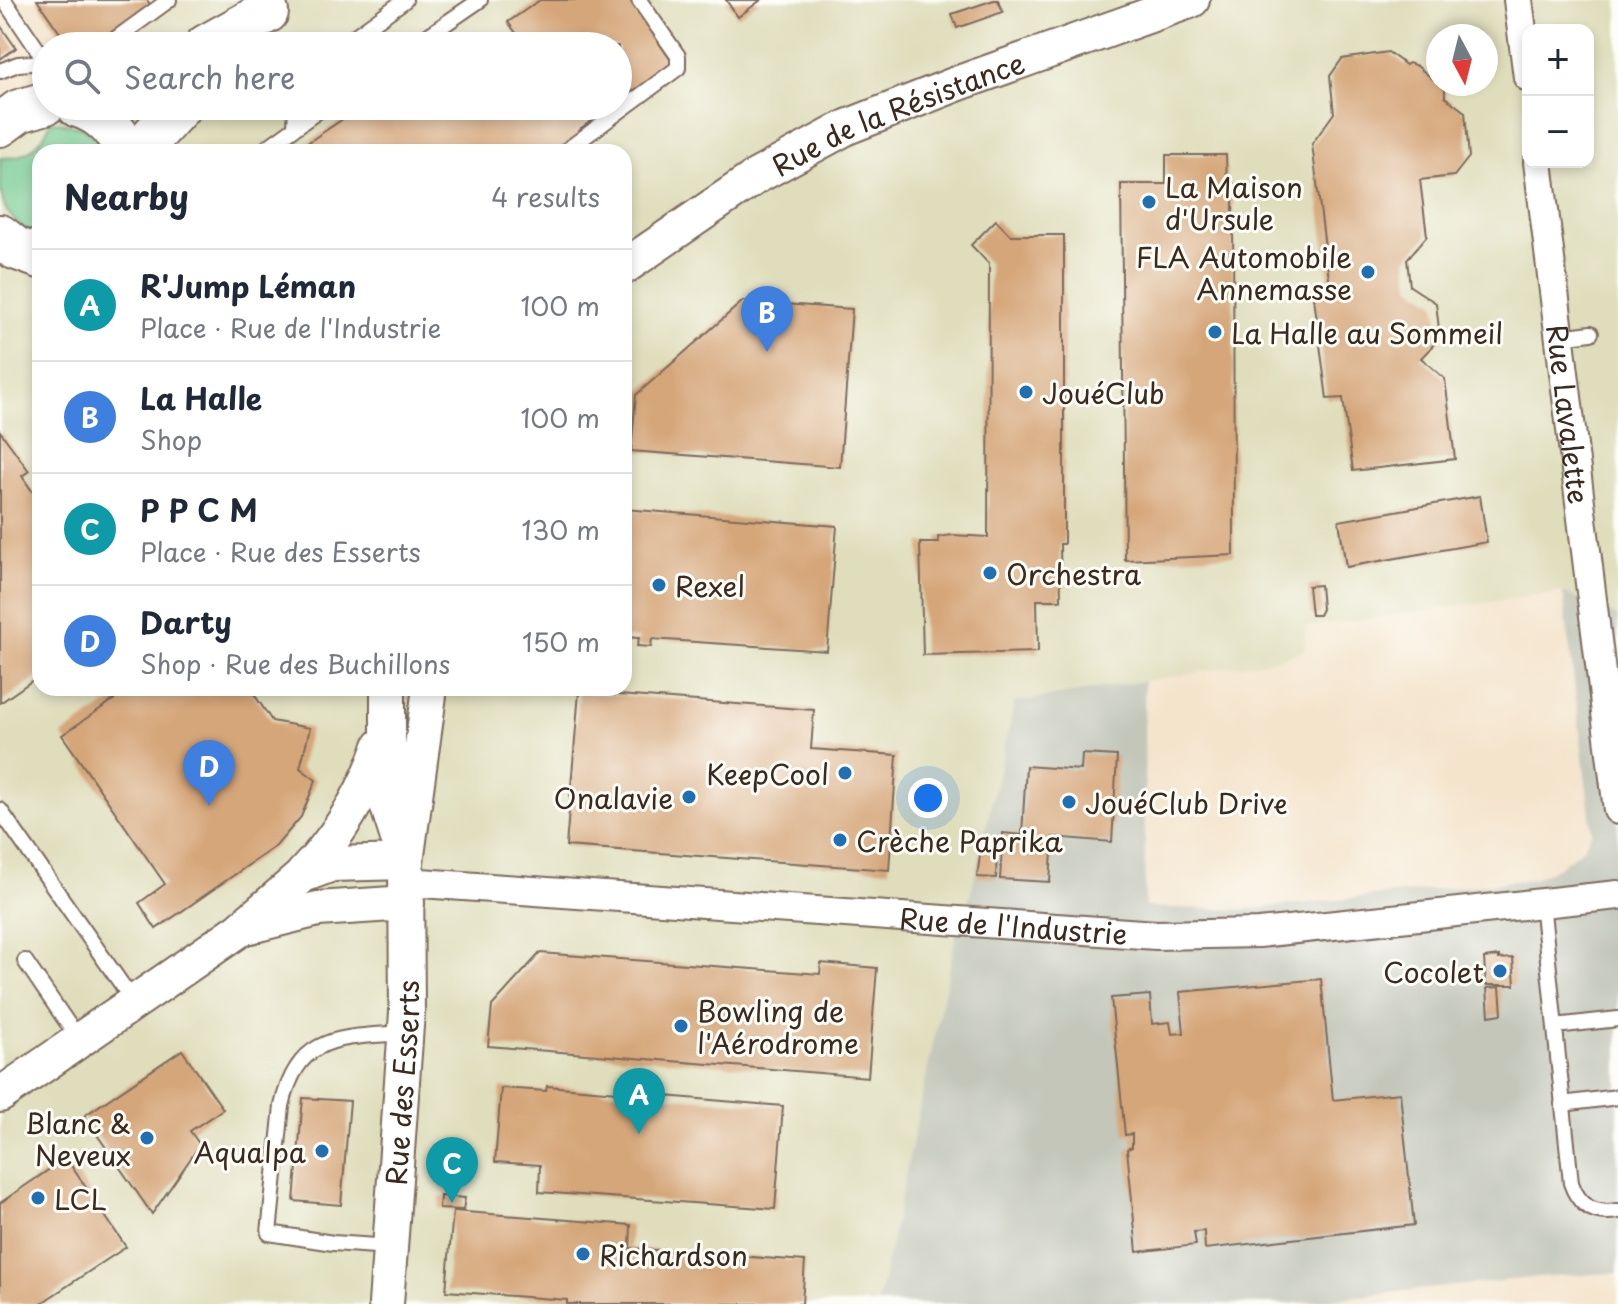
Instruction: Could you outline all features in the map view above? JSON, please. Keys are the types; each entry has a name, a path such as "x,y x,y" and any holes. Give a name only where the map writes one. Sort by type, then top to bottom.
{"main road":[{"path":"230,32 275,6"},
{"path":"250,32 275,6"},
{"path":"0,125 19,111 32,110"},
{"path":"99,120 112,127 122,144"},
{"path":"148,144 168,120"}],"street":[{"name":"Rue de la Résistance","path":"632,262 757,176 826,137 911,101 1192,0"},
{"path":"1518,0 1522,31"},
{"name":"Rue Lavalette","path":"1539,168 1618,810"},
{"name":"Rue des Esserts","path":"388,696 388,807 406,882"},
{"name":"Rue des Esserts","path":"386,1304 406,1033 406,882 429,696"},
{"path":"0,1095 239,930 303,875 331,843 355,806 389,723"},
{"path":"303,875 342,863 406,882"},
{"path":"239,930 406,882"},
{"name":"Rue de l'Industrie","path":"406,882 1156,935 1259,933 1618,895"}],"lane":[{"path":"4,0 32,41"},
{"path":"125,32 169,0"},
{"path":"360,32 405,0"},
{"path":"433,32 480,0"},
{"path":"632,102 678,68 678,56 639,0"},
{"path":"0,71 18,64 32,63"},
{"path":"295,120 295,127"},
{"path":"272,144 305,120"},
{"path":"575,144 607,120"},
{"path":"1560,337 1591,333"},
{"path":"0,810 135,1002"},
{"path":"1542,902 1571,1183 1576,1197 1596,1211 1618,1211"},
{"path":"25,961 79,1041"},
{"path":"1555,1026 1618,1019"},
{"path":"390,1247 333,1243 269,1233 282,1106 286,1087 301,1059 335,1039 406,1033"},
{"path":"1562,1104 1618,1097"}],"shaded area":[{"path":"161,0 1618,0 1618,617 1563,592 1306,627 1304,651 1268,661 1015,702 970,896 959,921 878,1304 0,1304 0,113 32,91 32,120 632,120 632,32 116,32"},
{"path":"1563,592 1618,617 1618,1273 1550,1276 1285,1304 878,1304 959,921 970,896 1015,702 1144,681 1145,907 1241,910 1534,879 1559,867 1584,847 1592,831"}],"green space":[{"path":"51,121 82,127 100,144 38,144"},
{"path":"32,149 32,233 10,215 1,188 0,158"}],"building":[{"path":"37,0 147,0 151,6 111,32 59,32"},
{"path":"540,0 630,0 674,65 632,94 632,32 515,32 508,22"},
{"path":"726,0 761,0 738,17"},
{"path":"998,0 1003,12 957,28 952,14"},
{"path":"0,25 16,48 0,59"},
{"name":"FLA Automobile Annemasse","path":"1388,52 1406,65 1417,66 1426,73 1426,96 1445,96 1465,112 1469,157 1454,176 1420,180 1427,236 1407,259 1410,286 1436,303 1440,338 1421,358 1445,379 1455,459 1353,471 1343,398 1327,399 1314,298 1331,295 1312,144 1334,113 1330,76 1342,59"},
{"path":"341,120 593,120 581,128 585,134 571,144 306,144"},
{"path":"1166,155 1226,155 1227,185 1233,184 1234,555 1125,560 1121,184 1166,184"},
{"name":"JouéClub","path":"996,220 1010,235 1064,235 1064,544 1060,544 1061,600 1037,600 1038,652 923,655 920,543 939,543 938,537 952,535 988,537 989,264 971,245"},
{"path":"743,301 852,309 840,467 632,451 636,395"},
{"path":"0,431 29,471 22,476 32,491 32,681 0,703"},
{"path":"1480,496 1487,542 1346,567 1339,521"},
{"path":"632,510 837,526 827,651 652,639 651,647 637,646 639,638 632,638"},
{"path":"1320,585 1322,609 1319,615 1311,615 1308,586"},
{"path":"119,696 255,696 272,721 310,728 300,768 316,780 301,817 276,846 156,929 139,903 165,884 62,735"},
{"name":"Onalavie","path":"579,696 631,696 814,710 811,749 897,755 889,870 566,846"},
{"name":"JouéClub Drive","path":"1082,754 1117,756 1112,842 1053,837 1050,882 1000,879 1003,833 1022,835 1026,766 1081,770"},
{"path":"981,848 997,849 996,878 977,877"},
{"name":"Bowling de l'Aérodrome","path":"540,953 820,974 821,963 877,968 868,1077 488,1046 492,1006"},
{"name":"Cocolet","path":"1499,956 1499,959 1513,958 1515,985 1486,985 1484,958"},
{"path":"1321,979 1333,1100 1400,1093 1414,1225 1205,1249 1204,1231 1194,1232 1196,1245 1137,1252 1127,1149 1132,1147 1132,1134 1125,1135 1111,998 1150,995 1152,1024 1170,1022 1172,1034 1184,1033 1180,992"},
{"path":"1500,987 1502,1014 1489,1016 1487,988"},
{"name":"Blanc & Neveux","path":"182,1050 223,1109 190,1131 200,1145 152,1214 84,1116"},
{"path":"547,1086 783,1106 775,1209 539,1192 540,1165 495,1162 501,1088 546,1091"},
{"name":"Aqualpa","path":"303,1098 350,1101 341,1205 294,1201"},
{"path":"66,1158 126,1247 40,1304 0,1304 0,1203"},
{"path":"440,1196 465,1198 463,1210 439,1209"},
{"name":"Richardson","path":"453,1211 631,1225 630,1248 805,1261 802,1304 567,1304 567,1300 446,1291"}],"place":[{"name":"La Maison d'Ursule","path":"1149,202"},
{"name":"FLA Automobile Annemasse","path":"1368,272"},
{"name":"La Halle au Sommeil","path":"1215,332"},
{"name":"La Halle","path":"767,352"},
{"name":"JouéClub","path":"1026,392"},
{"name":"Orchestra","path":"990,573"},
{"name":"Rexel","path":"659,585"},
{"name":"KeepCool","path":"845,773"},
{"name":"Onalavie","path":"689,797"},
{"name":"JouéClub Drive","path":"1069,802"},
{"name":"Darty","path":"209,806"},
{"name":"Crèche Paprika","path":"840,840"},
{"name":"Cocolet","path":"1500,971"},
{"name":"Bowling de l'Aérodrome","path":"681,1026"},
{"name":"R'Jump Léman","path":"639,1134"},
{"name":"Blanc & Neveux","path":"147,1138"},
{"name":"Aqualpa","path":"322,1151"},
{"name":"LCL","path":"38,1198"},
{"name":"P P C M","path":"452,1203"},
{"name":"Richardson","path":"583,1254"}]}
